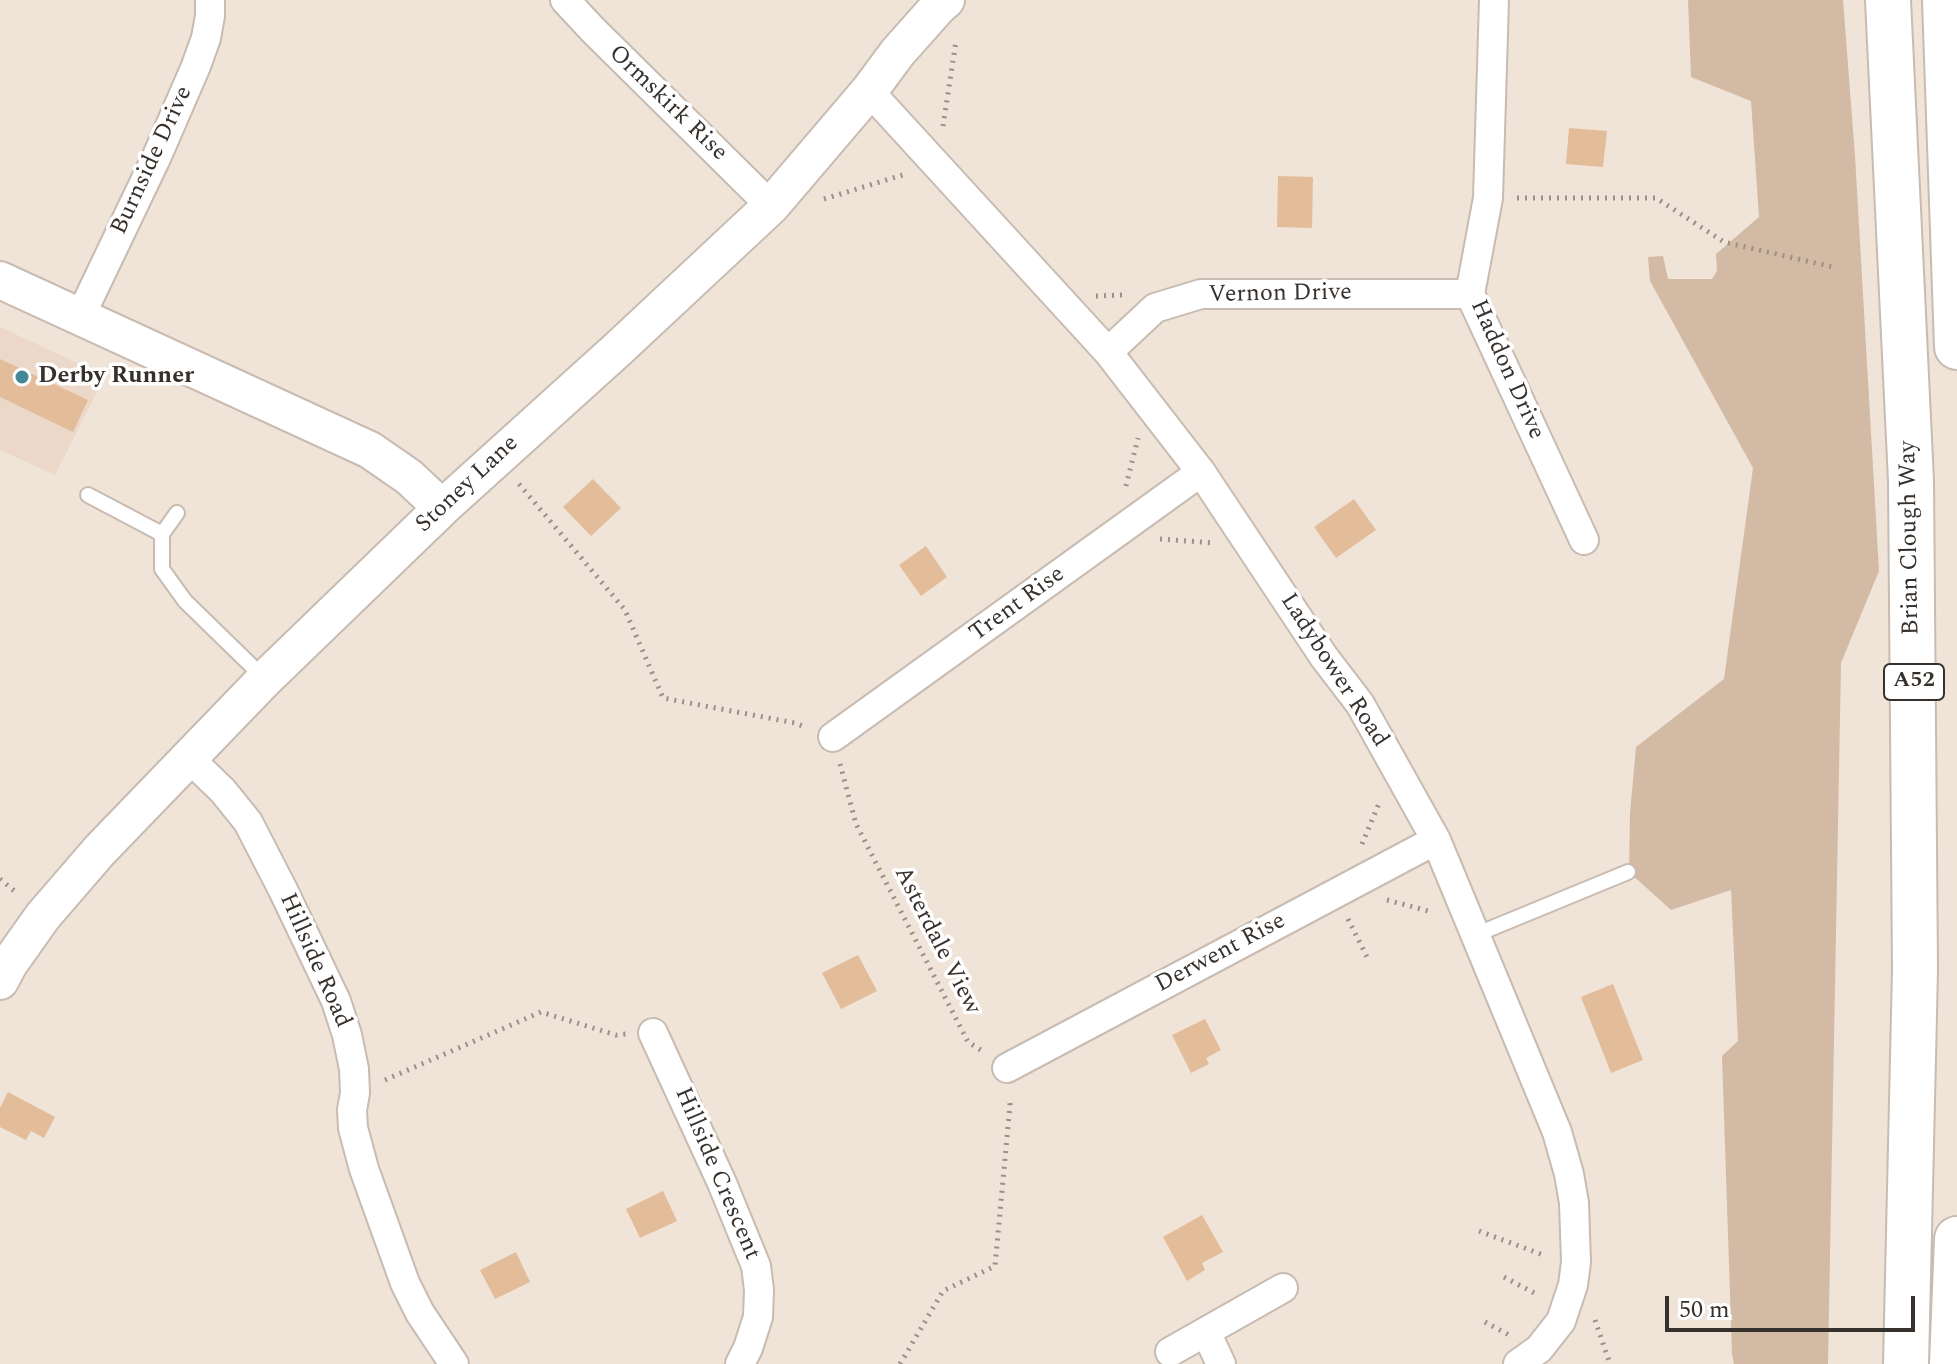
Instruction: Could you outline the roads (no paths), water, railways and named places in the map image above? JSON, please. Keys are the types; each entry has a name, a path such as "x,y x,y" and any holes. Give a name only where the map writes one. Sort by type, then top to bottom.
{"highway":[{"name":"Brian Clough Way","path":"1888,0 1911,481 1915,941 1906,1364"},
{"path":"1945,0 1957,347"},
{"path":"1952,1364 1957,1239"}],"street":[{"name":"Burnside Drive","path":"80,317 196,66 206,38 210,0"},
{"name":"Ormskirk Rise","path":"565,0 771,206"},
{"name":"Stoney Lane","path":"0,981 43,916 100,850 265,679 442,508 771,206 869,91 898,52 946,0"},
{"name":"Haddon Drive","path":"1494,0 1488,198 1470,294 1584,540"},
{"name":"Ladybower Road","path":"869,91 1108,352 1201,472 1324,657 1360,704 1436,840 1557,1132 1569,1174 1576,1236 1573,1285 1561,1321 1531,1354"},
{"path":"0,280 370,450 409,477 442,508"},
{"name":"Vernon Drive","path":"1108,352 1155,308 1201,294 1470,294"},
{"name":"Trent Rise","path":"833,737 1201,472"},
{"name":"Hillside Road","path":"189,758 223,791 248,822 336,1001 354,1069 353,1128 364,1169 405,1283 420,1313 454,1364"},
{"name":"Derwent Rise","path":"1007,1068 1436,840"},
{"name":"Hillside Crescent","path":"653,1033 722,1183 756,1266 758,1317 740,1364"},
{"path":"1170,1352 1283,1288"},
{"path":"1206,1332 1221,1364"}],"lane":[{"path":"88,495 162,534"},
{"path":"177,513 162,534 162,569 185,601 265,679"},
{"path":"1475,935 1628,872"}],"place":[{"name":"Derby Runner","path":"22,377"}]}
